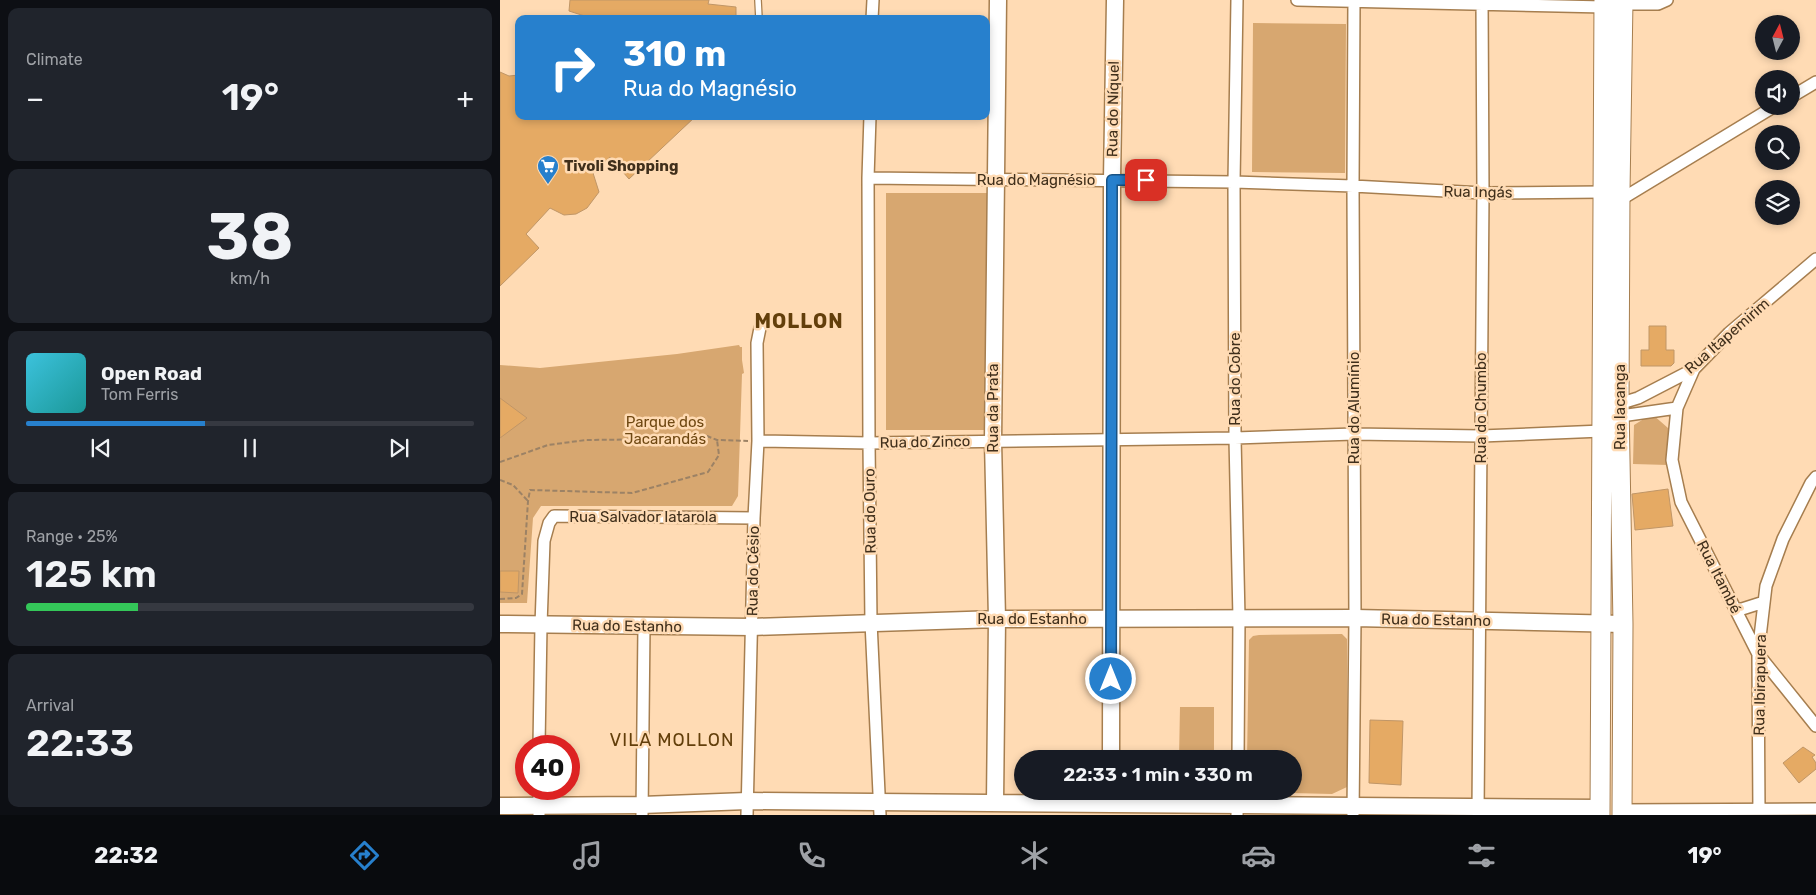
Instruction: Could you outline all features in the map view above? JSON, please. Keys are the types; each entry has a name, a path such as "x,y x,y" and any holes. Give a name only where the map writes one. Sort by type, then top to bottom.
{"main road":[{"name":"Rua Iacanga","path":"1600,811 1601,624 1609,416 1611,224 1622,54 1623,2"},
{"name":"Rua Iacanga","path":"1604,4 1604,55 1614,195"},
{"path":"1604,55 1622,54"},
{"name":"Rua Iacanga","path":"1609,416 1620,439 1623,624 1622,812"}],"street":[{"path":"872,15 873,0"},
{"name":"Rua da Prata","path":"995,809 997,619 993,441 998,0"},
{"name":"Rua do Níquel","path":"1111,750 1112,180 1115,0"},
{"name":"Rua do Cobre","path":"1237,0 1234,182 1235,438 1240,618 1238,750"},
{"path":"1297,0 1604,4 1623,2 1658,4 1666,0"},
{"name":"Rua do Alumínio","path":"1353,810 1355,618 1354,1"},
{"name":"Rua do Chumbo","path":"1478,811 1481,621 1482,2"},
{"path":"1800,91 1816,82"},
{"path":"1614,195 1759,115"},
{"name":"Rua do Ouro","path":"870,120 868,178 871,622 880,809"},
{"name":"Rua do Magnésio","path":"868,178 1234,182 1353,186"},
{"name":"Rua Ingás","path":"1353,186 1483,193 1614,195"},
{"name":"Rua Itapemirim","path":"1609,416 1638,398 1694,369 1729,332 1816,259"},
{"name":"Rua do Césio","path":"747,808 754,518 758,441 757,343 760,328"},
{"path":"1676,408 1694,369"},
{"name":"Rua Itapemirim","path":"1481,436 1609,416 1676,408"},
{"name":"Rua Itambé","path":"1676,408 1672,460 1681,502 1758,654 1816,726"},
{"name":"Rua do Zinco","path":"758,441 869,443 1235,438 1354,434 1481,436"},
{"name":"Rua Ibirapuera","path":"1759,812 1758,654 1766,586 1783,539 1816,477"},
{"name":"Rua Salvador Iatarola","path":"541,625 544,541 549,523 554,516 754,518"},
{"path":"1735,609 1764,602"},
{"name":"Rua do Estanho","path":"500,624 752,627 997,619 1355,618 1623,624"},
{"path":"539,735 541,625"},
{"path":"642,810 644,626"},
{"path":"500,806 539,810 747,808 995,809 1111,803 1237,804 1353,810 1600,811"},
{"path":"1622,812 1816,810"}],"lane":[{"path":"758,0 759,15"}],"path":[{"path":"500,462 548,445 586,440 672,439 707,436 717,440 758,441"},
{"path":"500,480 513,485 528,501"}],"green space":[{"path":"1253,23 1346,24 1345,173 1252,172"},
{"path":"886,193 988,193 988,430 886,430"},
{"name":"Parque dos Jacarandás","path":"739,345 742,347 744,373 742,374 738,496 732,506 541,506 533,518 527,603 500,603 500,365 540,368 677,354"},
{"path":"1652,414 1668,428 1668,465 1633,464 1634,425"},
{"path":"1342,634 1347,639 1347,787 1332,794 1302,793 1302,750 1247,750 1249,640 1253,636"},
{"path":"1180,707 1214,707 1214,750 1179,750"}],"building":[{"path":"570,0 709,0 708,4 736,7 736,15 582,15 569,11"},
{"name":"Tivoli Shopping","path":"500,72 509,76 515,75 515,120 692,120 629,179 610,157 593,173 599,192 587,208 576,214 564,215 550,208 526,234 539,248 500,286"},
{"path":"1649,326 1666,326 1666,350 1674,350 1674,363 1671,366 1641,366 1641,350 1649,350"},
{"path":"500,398 527,418 500,438"},
{"path":"1668,489 1673,526 1635,530 1632,494"},
{"path":"500,571 519,571 518,593 500,592"},
{"path":"1370,720 1403,721 1401,785 1369,783"},
{"path":"1803,747 1815,755 1812,757 1816,763 1816,769 1799,783 1783,763"}],"place":[{"name":"Tivoli Shopping","path":"548,185"}],"district":[{"name":"MOLLON","path":"799,321"},
{"name":"VILA MOLLON","path":"672,740"}],"route":[{"path":"1111,679 1112,180 1146,180"}]}
